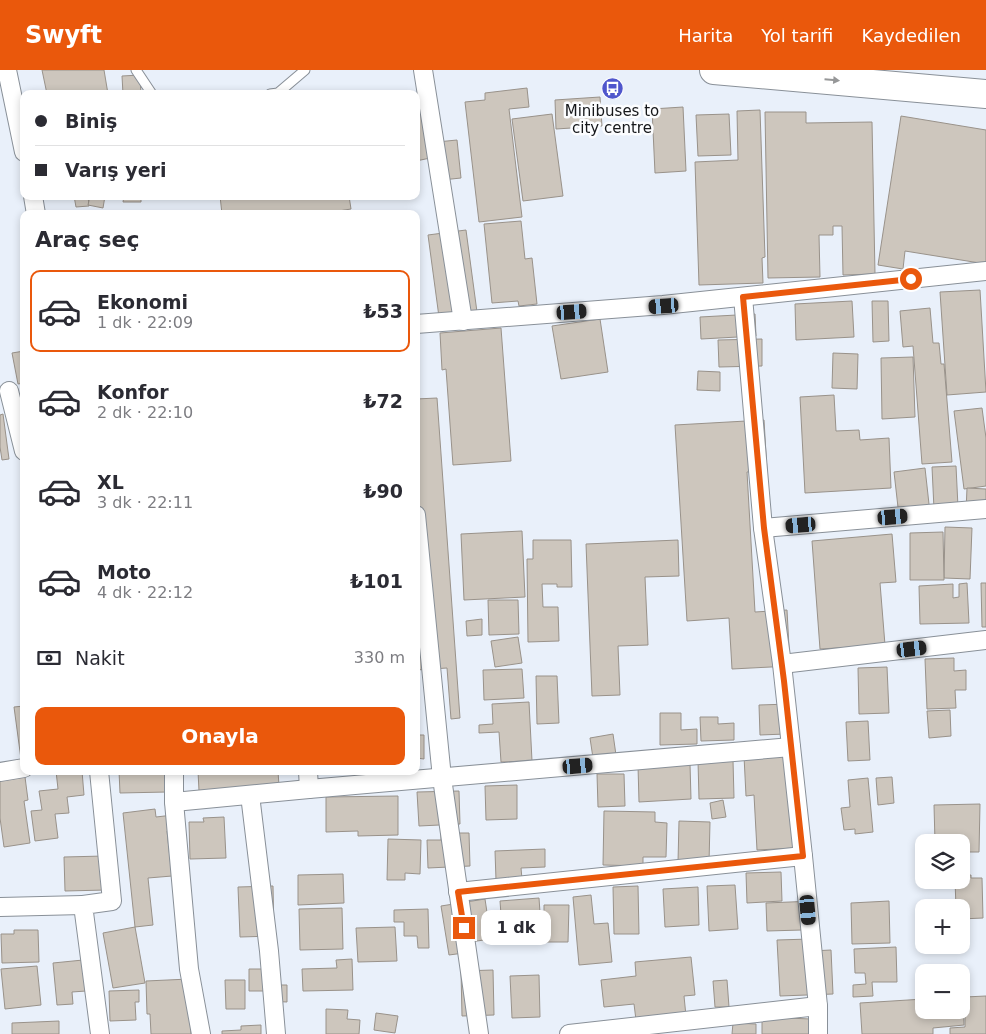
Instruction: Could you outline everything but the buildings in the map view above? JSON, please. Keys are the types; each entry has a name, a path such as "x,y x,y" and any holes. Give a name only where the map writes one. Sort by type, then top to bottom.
{"highway":[{"path":"714,70 986,94"}],"street":[{"path":"7,70 20,133"},
{"path":"423,70 463,321"},
{"path":"420,324 664,306 986,271"},
{"path":"743,297 764,528 782,664 803,856 818,1006 818,1034"},
{"path":"11,390 20,432"},
{"path":"764,528 986,509"},
{"path":"420,555 442,778 480,1034"},
{"path":"782,664 986,640"},
{"path":"174,802 250,796 308,780 442,778 791,747"},
{"path":"0,772 20,769"},
{"path":"0,907 83,905 112,901 99,775"},
{"path":"174,775 174,802 189,969 201,1034"},
{"path":"250,796 269,951 276,1034"},
{"path":"458,892 803,856"},
{"path":"83,905 100,1034"},
{"path":"569,1034 818,1006"}],"lane":[{"path":"136,70 149,90"},
{"path":"282,90 305,70"}],"place":[{"name":"Minibuses to city centre","path":"612,88"}],"route":[{"path":"464,928 458,892 803,856 784,681 764,528 743,297 911,279"}]}
